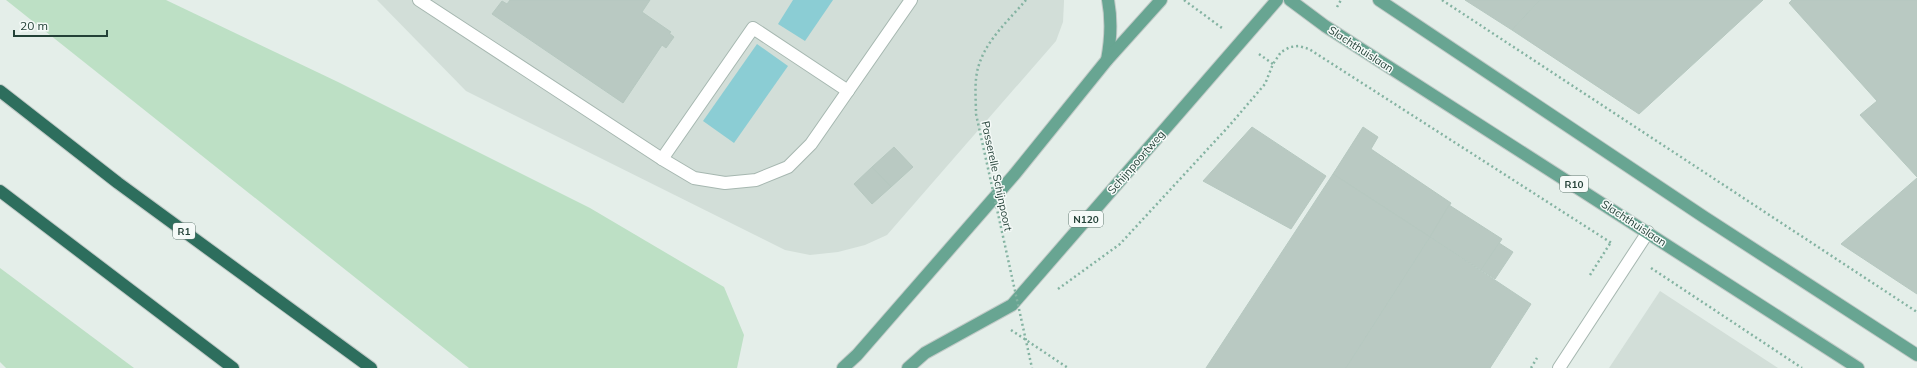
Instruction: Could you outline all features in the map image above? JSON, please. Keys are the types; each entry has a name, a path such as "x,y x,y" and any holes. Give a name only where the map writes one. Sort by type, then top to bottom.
{"highway":[{"name":"R1","path":"0,91 118,183 371,368"},
{"path":"0,191 233,368"}],"main road":[{"path":"1107,60 1111,38 1112,17 1108,0"},
{"path":"843,368 857,355 1009,181 1107,60 1161,0"},
{"name":"Schijnpoortweg","path":"908,368 925,353 1012,304 1277,0"},
{"name":"Slachthuislaan","path":"1290,0 1325,26 1858,368"},
{"path":"1379,0 1704,217 1917,355"}],"lane":[{"path":"419,0 662,159 694,178 725,183 756,180 788,167 811,144 911,0"},
{"path":"662,159 753,28 848,91"},
{"path":"1559,368 1648,232"}],"path":[{"name":"Passerelle Schijnpoort","path":"1026,0 989,43 978,68 975,94 976,114 1032,368"},
{"path":"1442,0 1917,312"},
{"path":"1056,290 1120,244 1230,126 1265,84 1273,64 1281,52 1290,47 1299,46 1309,49 1633,256 1802,368"},
{"path":"1018,318 1024,313"},
{"path":"1005,327 1068,368"}],"shaded area":[{"path":"377,0 1064,0 1064,2 1063,22 1056,41 887,235 865,245 838,252 810,255 785,250 466,91"},
{"path":"1660,291 1778,368 1609,368"}],"green space":[{"path":"6,0 166,0 338,82 590,208 724,287 744,335 737,368 469,368"},
{"path":"0,268 134,368 6,368 0,362"}],"water":[{"path":"793,0 833,0 805,41 778,24"},
{"path":"757,44 788,66 734,143 703,121"}],"building":[{"path":"510,0 650,0 642,12 671,32 669,33 674,37 666,48 662,45 623,103 492,14 502,1 507,4"},
{"path":"1465,0 1540,0 1512,30"},
{"path":"1540,0 1763,0 1639,114 1512,30"},
{"path":"1792,0 1917,0 1917,177 1860,115 1877,101 1789,3"},
{"path":"1252,127 1326,176 1291,229 1203,181"},
{"path":"1363,127 1378,137 1371,149 1451,203 1430,237 1333,174"},
{"path":"894,147 913,167 891,187 872,167"},
{"path":"872,167 891,187 872,204 854,184"},
{"path":"1333,174 1430,237 1346,368 1206,368"},
{"path":"1917,178 1917,294 1841,244"},
{"path":"1449,205 1502,239 1481,270 1430,237"},
{"path":"1430,237 1531,304 1490,368 1346,368"},
{"path":"1499,243 1513,252 1495,279 1481,270"}]}
